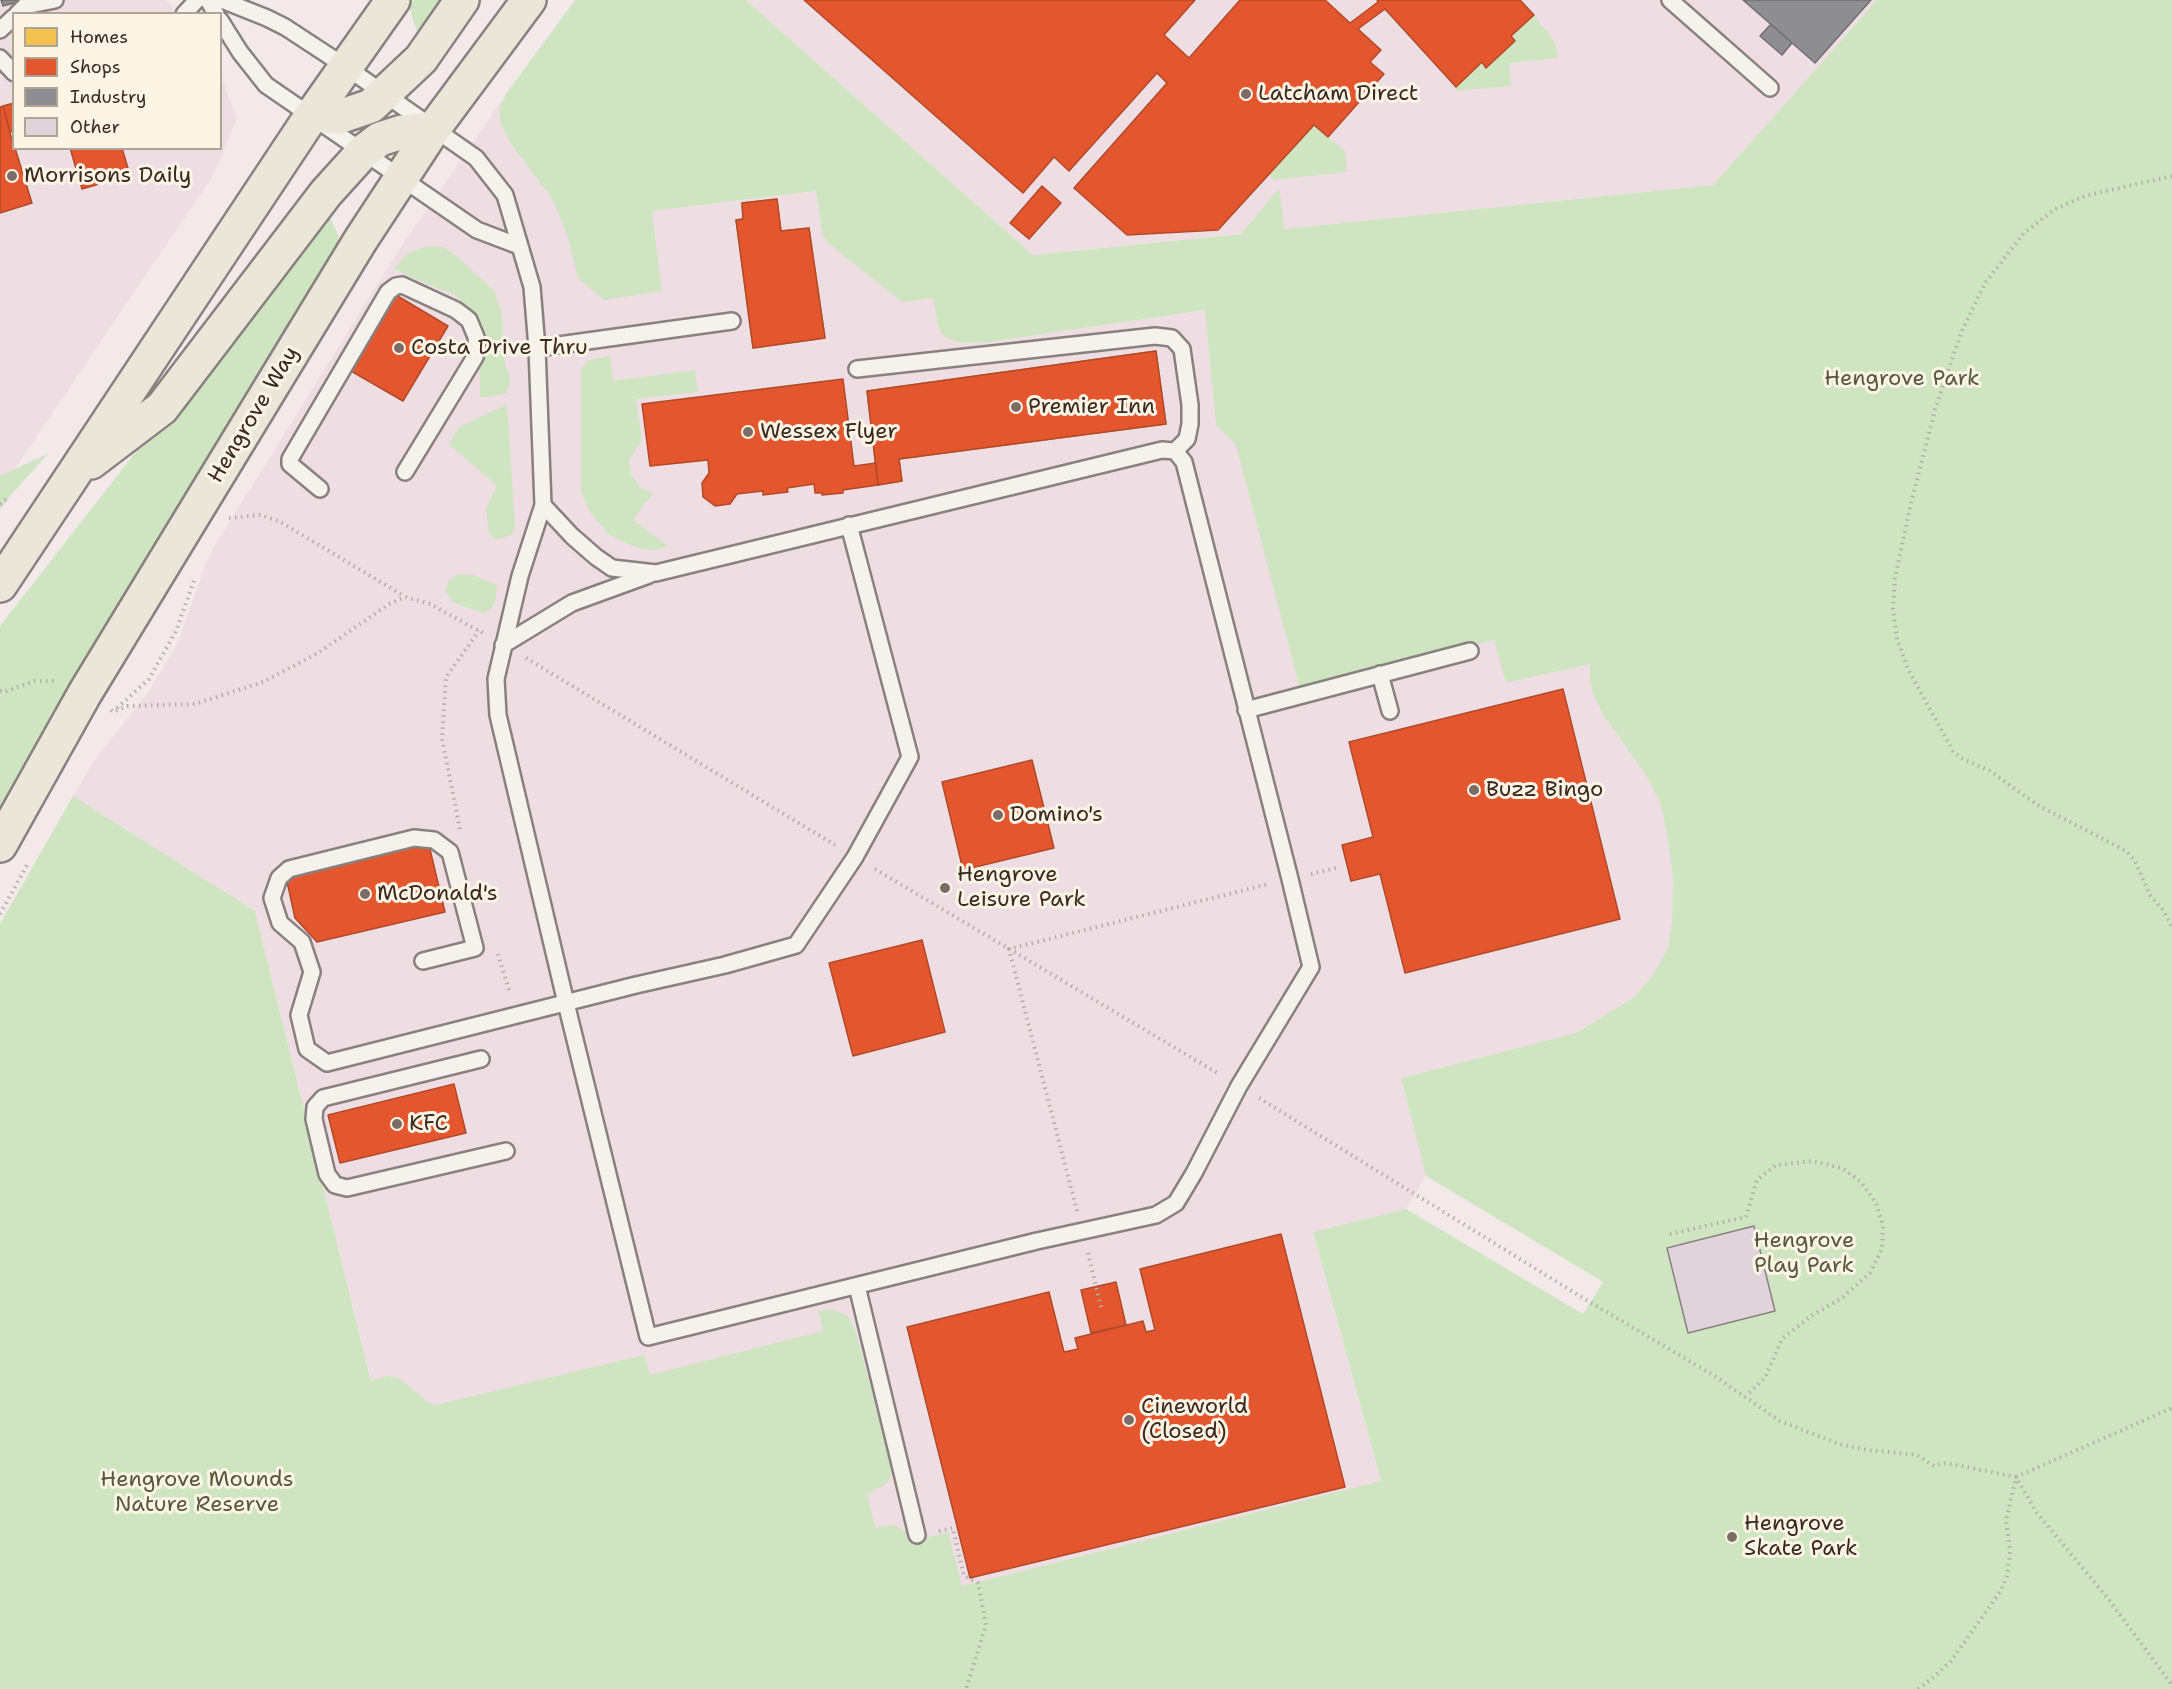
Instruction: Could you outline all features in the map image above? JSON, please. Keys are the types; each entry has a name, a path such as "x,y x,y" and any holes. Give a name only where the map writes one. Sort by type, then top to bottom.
{"highway":[{"path":"0,585 312,116 393,0"},
{"path":"312,116 339,117 371,106 421,59 462,0"},
{"name":"Hengrove Way","path":"0,845 85,693 360,241 434,128 529,0"},
{"path":"70,477 162,408 326,193 364,151 380,139 402,132 434,128"}],"lane":[{"path":"18,12 25,6 55,0"},
{"path":"186,12 197,0"},
{"path":"222,0 285,27 384,93 476,158 505,195 532,287 537,348 543,505 520,576 503,645 496,679 498,715 648,1337 1156,1215 1176,1203 1239,1086 1311,967 1184,462 1175,451 1162,450 656,573 572,603 503,645"},
{"path":"1671,0 1770,88"},
{"path":"0,30 12,18"},
{"path":"222,23 240,52 266,85 477,230 519,246"},
{"path":"0,58 12,71"},
{"path":"320,489 290,464 290,459 388,292 402,285 456,310 469,320 477,347 476,357 405,472"},
{"path":"537,348 732,321"},
{"path":"857,369 1155,336 1172,338 1182,349 1190,405 1190,424 1186,439 1175,451"},
{"path":"543,505 572,536 612,568 656,573"},
{"path":"423,961 475,948 450,852 434,840 414,838 289,869 279,878 272,898 280,923 302,942 312,972 299,1015 307,1049 327,1064 725,965 796,945 855,857 910,757 849,525"},
{"path":"1246,710 1470,651"},
{"path":"1380,675 1390,711"},
{"path":"481,1059 324,1098 315,1107 314,1119 327,1174 335,1185 347,1188 506,1151"},
{"path":"857,1286 917,1535"}],"path":[{"path":"2172,176 2085,196 2055,209 2024,233 1985,283 1961,333 1935,410 1911,503 1895,579 1893,609 1897,639 1908,669 1953,751 1961,758 1990,771 2039,806 2126,851 2135,861 2150,895 2163,910 2172,927"},
{"path":"0,504 9,497"},
{"path":"221,518 260,515 279,521 405,597 430,604"},
{"path":"0,691 4,692 35,681 59,681 85,693 114,711 127,706 195,704 263,682 318,653 389,604 405,597"},
{"path":"463,840 442,739 446,677 479,631"},
{"path":"1102,1311 1009,949 1340,867"},
{"path":"497,950 517,1016"},
{"path":"1670,1234 1746,1217 1757,1180 1776,1164 1813,1161 1842,1168 1861,1182 1876,1203 1883,1226 1882,1249 1870,1273 1842,1298 1811,1316 1782,1339 1765,1378 1746,1396"},
{"path":"1918,1689 1950,1661 2003,1584 2008,1570 2010,1550 2006,1521 2016,1477 2172,1408"},
{"path":"2037,1513 2099,1587 2172,1685"},
{"path":"917,1535 953,1528 964,1576 978,1582 986,1625 966,1689"}],"shaded area":[{"path":"0,0 166,0 177,12 12,12 12,150 222,150 222,72 223,82 237,118 214,174 14,470 0,476"},
{"name":"Latcham Direct","path":"746,0 1877,0 1713,185 1033,255"},
{"name":"Hengrove Leisure Park","path":"506,94 502,101 538,178 553,200 573,252 662,291 652,211 817,191 823,236 933,297 938,326 945,337 966,343 989,342 1206,310 1216,425 1236,445 1495,639 1506,683 1590,664 1590,683 1602,713 1647,777 1660,803 1673,877 1672,920 1668,948 1653,975 1633,998 1576,1033 1401,1078 1426,1176 1406,1209 1313,1233 1394,1529 1231,1576 432,1625 255,911 73,796 93,762 150,690 178,642 207,560 214,547 399,250"}],"green space":[{"path":"414,0 446,0 419,38 409,7"},
{"path":"575,0 746,0 1033,255 1241,234 1276,192 1280,191 1284,229 1713,185 1877,0 2172,0 2172,1689 0,1689 0,924 73,796 255,911 371,1381 388,1376 399,1378 429,1403 435,1405 644,1355 650,1375 823,1331 819,1311 831,1309 837,1311 849,1317 856,1332 892,1470 891,1477 886,1484 867,1494 875,1527 895,1525 905,1531 910,1542 948,1532 962,1586 1381,1481 1313,1232 1406,1209 1583,1314 1603,1282 1426,1176 1401,1078 1576,1033 1633,998 1653,975 1668,948 1672,920 1673,877 1660,803 1647,777 1602,713 1590,683 1590,664 1506,683 1494,640 1300,689 1236,445 1216,425 1205,310 989,342 954,341 945,337 938,326 933,298 902,302 829,244 823,236 816,191 652,211 662,291 604,300 578,278 568,237 553,200 509,141 500,122 500,106 506,94"},
{"path":"1534,15 1555,42 1558,58 1509,63 1511,86 1456,91 1456,87 1482,62 1487,67 1515,41 1511,36"},
{"path":"1314,125 1345,151 1347,172 1274,180 1269,175"},
{"path":"326,208 340,240 61,700 0,808 0,626"},
{"path":"427,246 444,247 495,292 502,315 504,359 510,379 507,393 480,397 479,345 474,315 455,295 405,275 394,268 408,253"},
{"path":"610,356 613,381 695,370 698,392 636,399 642,440 629,460 631,475 641,488 653,493 633,520 668,546 657,550 632,546 608,534 591,513 581,490 581,369 589,360"},
{"path":"507,404 515,526 512,535 496,540 489,534 486,508 497,486 449,444 459,427"},
{"path":"49,453 9,497 0,510 0,476"},
{"path":"457,574 473,575 497,585 496,599 492,608 483,613 452,602 445,590 448,582"}],"building: Homes":[{"path":"777,199 781,231 809,228 825,338 753,348 736,220 743,219 742,203"},
{"name":"Premier Inn","path":"1156,351 1166,424 899,459 902,481 878,485 867,391"}],"building: Shops":[{"path":"804,0 1195,0 1164,35 1189,58 1240,0 1325,0 1350,23 1378,2 1377,0 1520,0 1534,15 1511,36 1515,41 1486,68 1482,62 1456,87 1385,9 1358,29 1381,50 1370,62 1384,74 1328,137 1314,125 1218,230 1127,235 1074,188 1167,83 1157,73 1069,171 1054,157 1023,193"},
{"path":"12,104 12,132 10,132 3,106"},
{"name":"Morrisons Daily","path":"3,106 12,140 12,150 16,150 32,203 0,213 0,107"},
{"path":"71,150 123,150 130,175 82,189"},
{"path":"1042,186 1061,203 1029,239 1010,223"},
{"path":"777,199 781,231 809,228 825,338 753,348 736,220 743,219 742,203"},
{"name":"Costa Drive Thru","path":"396,295 448,326 403,401 351,371"},
{"name":"Premier Inn","path":"1156,351 1166,424 899,459 902,481 878,485 867,391"},
{"name":"Wessex Flyer","path":"843,379 854,466 876,463 878,485 822,495 822,493 815,493 814,484 787,488 788,492 763,495 763,491 737,494 730,504 715,506 703,497 702,483 709,473 708,460 650,466 642,404"},
{"name":"Buzz Bingo","path":"1563,689 1620,919 1405,973 1380,874 1351,881 1342,845 1373,837 1349,742"},
{"name":"Domino's","path":"1032,760 1054,848 963,870 942,782"},
{"name":"McDonald's","path":"428,841 445,912 317,942 295,918 286,877"},
{"path":"922,940 945,1032 853,1056 829,963"},
{"name":"KFC","path":"454,1084 466,1133 340,1163 328,1115"},
{"name":"Cineworld (Closed)","path":"1281,1234 1345,1487 970,1578 907,1327 1049,1292 1064,1352 1078,1349 1075,1338 1143,1321 1146,1332 1155,1330 1140,1269"},
{"path":"1116,1282 1126,1325 1091,1333 1081,1290"}],"building: Industry":[{"path":"1,0 25,0 3,6"},
{"path":"1743,0 1871,0 1815,63"},
{"path":"1771,24 1792,43 1782,55 1760,36"}],"building: Other":[{"path":"1754,1226 1775,1311 1688,1333 1667,1248"}],"place":[{"name":"Latcham Direct","path":"1246,94"},
{"name":"Morrisons Daily","path":"12,176"},
{"name":"Costa Drive Thru","path":"399,348"},
{"name":"Premier Inn","path":"1016,407"},
{"name":"Wessex Flyer","path":"748,432"},
{"name":"Buzz Bingo","path":"1474,790"},
{"name":"Domino's","path":"998,815"},
{"name":"Hengrove Leisure Park","path":"945,888"},
{"name":"McDonald's","path":"365,894"},
{"name":"KFC","path":"397,1124"},
{"name":"Cineworld (Closed)","path":"1129,1420"},
{"name":"Hengrove Skate Park","path":"1732,1537"}],"park label":[{"name":"Hengrove Park","path":"1902,379"},
{"name":"Hengrove Play Park","path":"1804,1254"},
{"name":"Hengrove Mounds Nature Reserve","path":"197,1492"}]}
